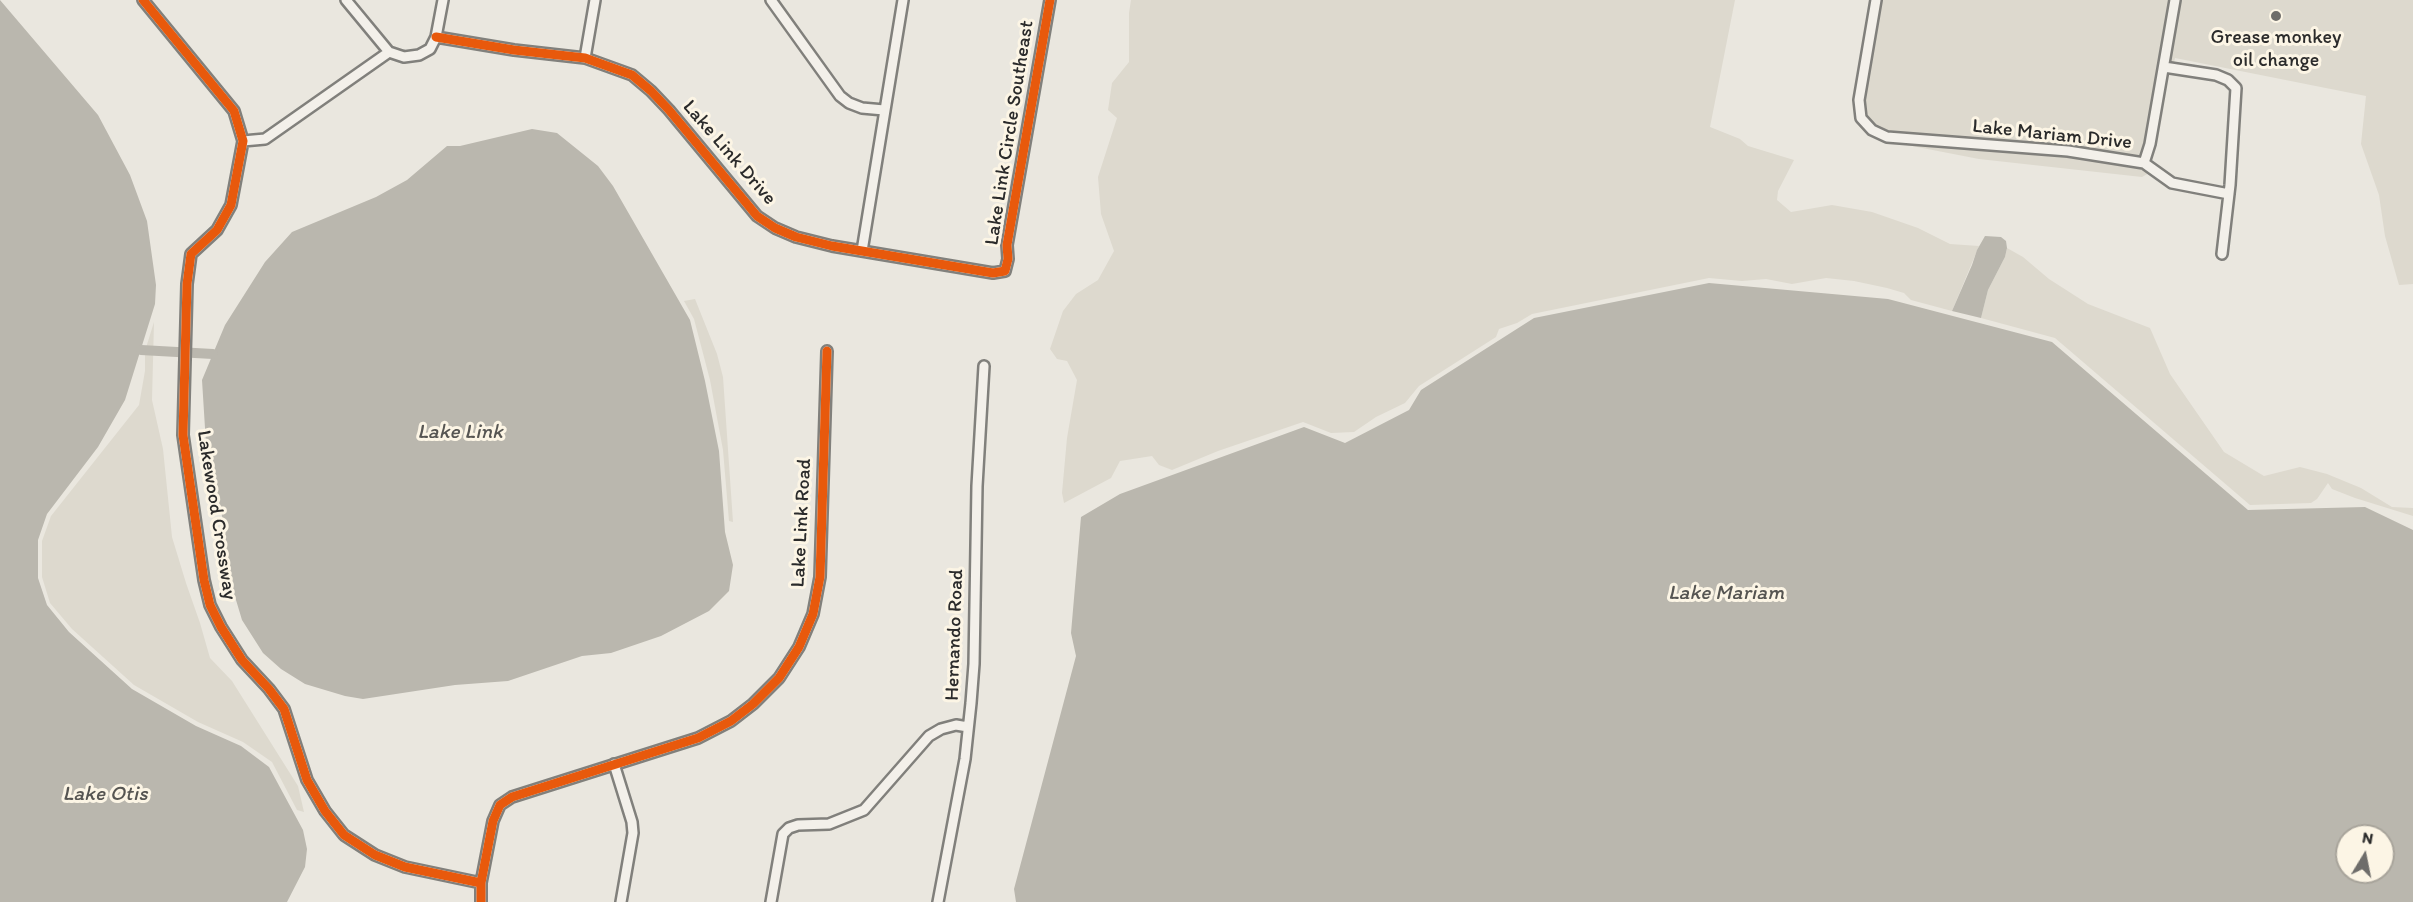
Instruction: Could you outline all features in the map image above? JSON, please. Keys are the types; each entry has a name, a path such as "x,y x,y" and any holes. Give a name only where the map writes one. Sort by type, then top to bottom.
{"street":[{"path":"143,0 234,111 243,141 265,139 389,52"},
{"path":"346,0 389,52 404,57 419,56 430,49 436,37 443,0"},
{"path":"585,58 595,0"},
{"path":"771,0 840,96 849,103 862,108 884,110"},
{"path":"862,251 903,0"},
{"name":"Lake Link Circle Southeast","path":"1005,271 1007,245 1050,0"},
{"name":"Lake Mariam Drive","path":"1876,0 1859,100 1861,118 1872,130 1887,137 2068,151 2144,163 2150,144 2175,0"},
{"name":"Lake Link Drive","path":"436,37 514,50 585,58 632,75 651,91 757,216 775,228 796,237 832,246 993,273 1005,271"},
{"path":"2164,67 2216,75 2228,80 2236,88 2229,194 2222,254"},
{"name":"Lakewood Crossway","path":"243,141 231,205 226,218 217,230 191,254 188,263 183,364 183,435 202,570 210,605 242,660 269,688 284,709 311,788 325,811 344,834 375,855 405,867 481,883"},
{"path":"2144,163 2172,183 2229,194"},
{"name":"Lake Link Road","path":"481,883 493,821 500,805 518,795 698,738 731,721 753,704 779,678 799,647 813,614 820,577 826,351"},
{"name":"Hernando Road","path":"938,902 965,759 974,664 977,486 984,366"},
{"path":"771,902 783,834 789,828 798,825 829,824 864,810 929,736 956,724 968,727"},
{"path":"615,764 632,822 633,833 621,902"},
{"path":"481,883 481,902"}],"shaded area":[{"path":"1131,0 1735,0 1710,127 1740,139 1748,146 1794,160 1778,191 1777,200 1791,212 1832,205 1872,212 1918,228 1950,244 1979,246 1952,311 1911,300 1904,293 1854,281 1826,278 1792,284 1766,279 1742,281 1709,278 1532,314 1517,323 1499,329 1496,337 1419,386 1405,403 1376,417 1354,432 1331,433 1303,422 1218,451 1172,470 1159,465 1152,456 1120,461 1111,478 1064,503 1062,493 1067,438 1077,380 1067,361 1057,359 1050,349 1063,311 1076,294 1098,280 1114,251 1101,214 1098,177 1117,118 1108,110 1112,83 1129,62"},
{"path":"1881,0 2170,0 2141,156 2069,146 1889,132 1875,125 1866,115 1864,100"},
{"path":"2180,0 2413,0 2413,284 2399,285 2385,236 2379,195 2361,144 2366,96 2175,58 2174,63 2170,62"},
{"path":"1907,145 2068,157 2142,168 2149,173 2142,177 1979,159"},
{"path":"2007,248 2088,304 2150,328 2170,374 2224,452 2264,476 2300,467 2327,474 2361,488 2392,507 2413,508 2413,516 2355,498 2332,489 2328,483 2317,499 2311,503 2250,505 2055,338 1981,318 1988,290 2005,257"},
{"path":"695,299 717,354 723,377 733,522 729,521 723,450 710,380 694,319 684,301"},
{"path":"154,322 152,400 163,449 172,537 186,583 210,658 232,681 298,786 304,812 297,810 272,762 243,742 198,722 134,685 72,629 50,603 42,577 42,541 51,516 139,405 145,371 145,351"}],"water":[{"name":"Lake Otis","path":"0,0 98,115 130,175 147,221 156,285 155,304 125,400 98,447 47,514 38,540 38,578 47,605 69,632 132,689 196,726 241,746 269,767 303,830 307,849 305,867 287,902 0,902"},
{"name":"Lake Link","path":"532,129 557,133 598,166 613,186 690,320 719,451 725,532 733,565 729,591 709,611 661,636 611,653 582,656 508,681 455,685 363,699 305,684 281,669 263,653 242,620 227,570 224,525 206,444 202,380 225,325 265,262 292,232 376,197 407,180 447,146 460,146"},
{"path":"1985,236 2001,237 2006,241 2007,248 2005,257 1988,290 1981,318 1952,311"},
{"name":"Lake Mariam","path":"1709,283 1888,299 2052,342 2248,510 2365,507 2413,530 2413,902 1016,902 1014,889 1076,656 1071,633 1081,517 1120,494 1304,427 1345,443 1409,410 1421,390 1534,318"}],"waterway":[{"path":"141,350 213,354"}],"cycle path":[{"path":"143,0 234,111 243,141 231,205 217,230 191,254 187,284 183,435 204,580 210,605 242,660 284,709 307,780 325,811 344,835 375,855 405,867 481,883"},
{"path":"436,37 514,50 585,58 632,75 669,110 757,216 775,228 796,237 832,246 993,273 1005,271 1008,259 1007,245 1050,0"},
{"path":"481,902 481,883 493,821 500,805 512,797 698,738 731,721 753,704 779,678 799,647 813,614 820,577 827,351"}],"place":[{"name":"Grease monkey oil change","path":"2276,16"}]}
